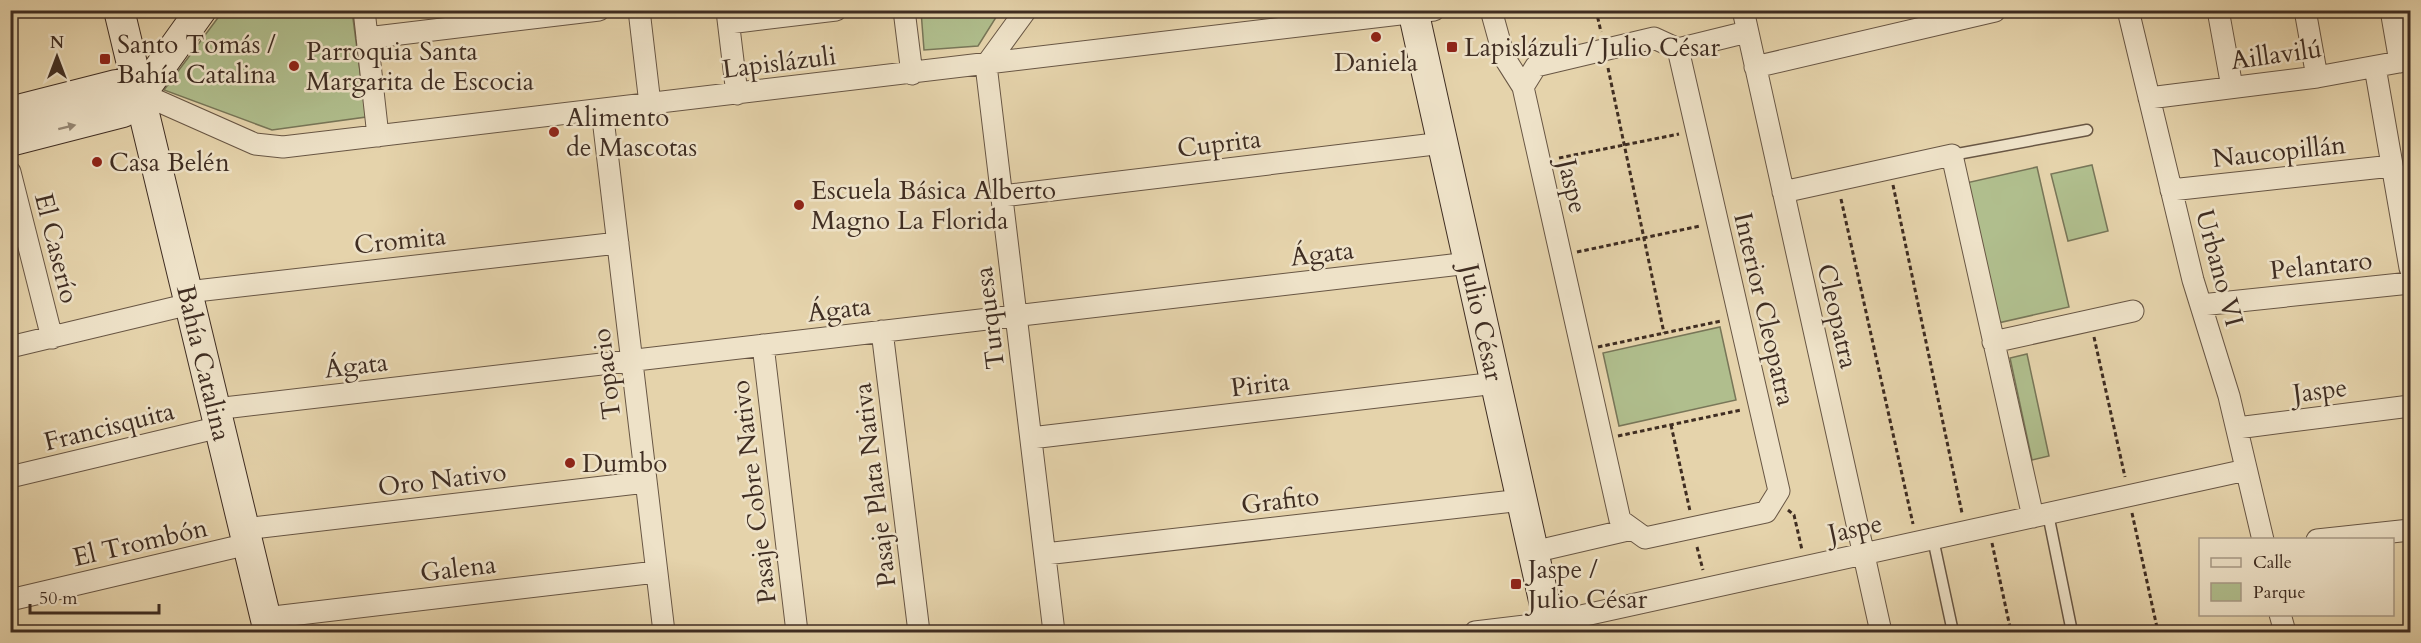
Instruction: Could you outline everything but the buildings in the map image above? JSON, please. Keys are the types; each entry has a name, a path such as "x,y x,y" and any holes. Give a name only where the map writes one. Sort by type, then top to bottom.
{"street":[{"name":"Bahía Catalina","path":"119,10 267,625"},
{"path":"10,141 123,112 133,105 201,10"},
{"path":"364,10 378,136"},
{"path":"367,38 599,10"},
{"path":"639,10 650,104"},
{"path":"737,94 728,17 836,10"},
{"path":"904,10 912,74"},
{"path":"986,65 1026,10"},
{"name":"Jaspe","path":"1491,10 1504,57 1523,87 1620,520 1632,529"},
{"name":"Cleopatra","path":"1743,10 1881,633"},
{"name":"Urbano VI","path":"2128,10 2171,190 2201,305 2237,428 2263,538"},
{"path":"2218,10 2232,87"},
{"path":"2305,10 2317,77"},
{"path":"2391,10 2405,61"},
{"path":"1755,67 1995,11"},
{"name":"Lapislázuli","path":"140,93 245,140 266,146 283,147 1420,12"},
{"name":"Julio César","path":"1420,12 1443,143 1550,628"},
{"path":"1523,87 1536,66 1654,38 1678,49 1747,32"},
{"name":"Interior Cleopatra","path":"1678,49 1779,491 1773,500"},
{"name":"Aillavilú","path":"2149,98 2317,77 2405,61"},
{"name":"Turquesa","path":"986,65 1054,633"},
{"path":"2375,67 2410,268"},
{"path":"10,112 116,85 128,86 140,93"},
{"name":"Topacio","path":"602,110 664,633"},
{"name":"Cuprita","path":"1002,196 1443,143"},
{"path":"1952,155 1994,342 2040,515"},
{"name":"Interior Cleopatra","path":"1783,192 1952,155"},
{"name":"Naucopillán","path":"2171,190 2392,166"},
{"name":"El Caserío","path":"10,172 52,338"},
{"name":"Cromita","path":"10,347 52,338 189,298 618,243"},
{"name":"Ágata","path":"217,418 632,360 1469,263"},
{"name":"Pelantaro","path":"2201,305 2410,283"},
{"path":"1994,342 2133,311"},
{"name":"Pasaje Plata Nativa","path":"882,331 919,633"},
{"name":"Pasaje Cobre Nativo","path":"763,345 797,633"},
{"name":"Pirita","path":"1031,438 1496,383"},
{"name":"Jaspe","path":"2237,428 2410,406"},
{"name":"Francisquita","path":"10,477 217,418"},
{"name":"Jaspe","path":"1475,633 1550,628 1707,589 2246,470"},
{"name":"Oro Nativo","path":"246,537 646,482"},
{"name":"Grafito","path":"1044,554 1522,500"},
{"path":"1533,552 1632,529 1645,538 1693,528 1766,512 1773,500"},
{"path":"2336,538 2410,530"},
{"name":"El Trombón","path":"10,600 246,537"},
{"name":"Galena","path":"267,625 657,572"},
{"path":"2280,616 2285,633"}],"lane":[{"path":"1952,155 2087,130"},
{"path":"2040,515 2073,633"},
{"path":"1925,541 1953,633"}],"path":[{"path":"1596,10 1664,333"},
{"path":"1540,162 1696,131"},
{"path":"1889,169 1966,532"},
{"path":"1836,180 1925,541"},
{"path":"1560,255 1717,223"},
{"path":"1582,350 1739,318"},
{"path":"1602,439 1760,406"},
{"path":"1671,425 1707,589"},
{"path":"1773,500 1794,515 1806,567"},
{"path":"1989,526 2011,633"}],"green space":[{"path":"921,10 1000,11 978,46 924,50"},
{"path":"223,11 352,11 366,117 272,130 164,90"},
{"path":"2092,165 2108,231 2068,241 2051,174"},
{"path":"2037,167 2069,307 1998,323 1966,183"},
{"path":"1720,327 1736,400 1619,426 1603,353"},
{"path":"2027,354 2049,456 2032,460 2010,358"}],"place":[{"name":"Daniela","path":"1376,37"},
{"name":"Lapislázuli / Julio César","path":"1452,47"},
{"name":"Santo Tomás / Bahía Catalina","path":"105,59"},
{"name":"Parroquia Santa Margarita de Escocia","path":"294,66"},
{"name":"Alimento de Mascotas","path":"554,132"},
{"name":"Casa Belén","path":"97,162"},
{"name":"Escuela Básica Alberto Magno La Florida","path":"799,205"},
{"name":"Dumbo","path":"570,463"},
{"name":"Jaspe / Julio César","path":"1516,584"}]}
